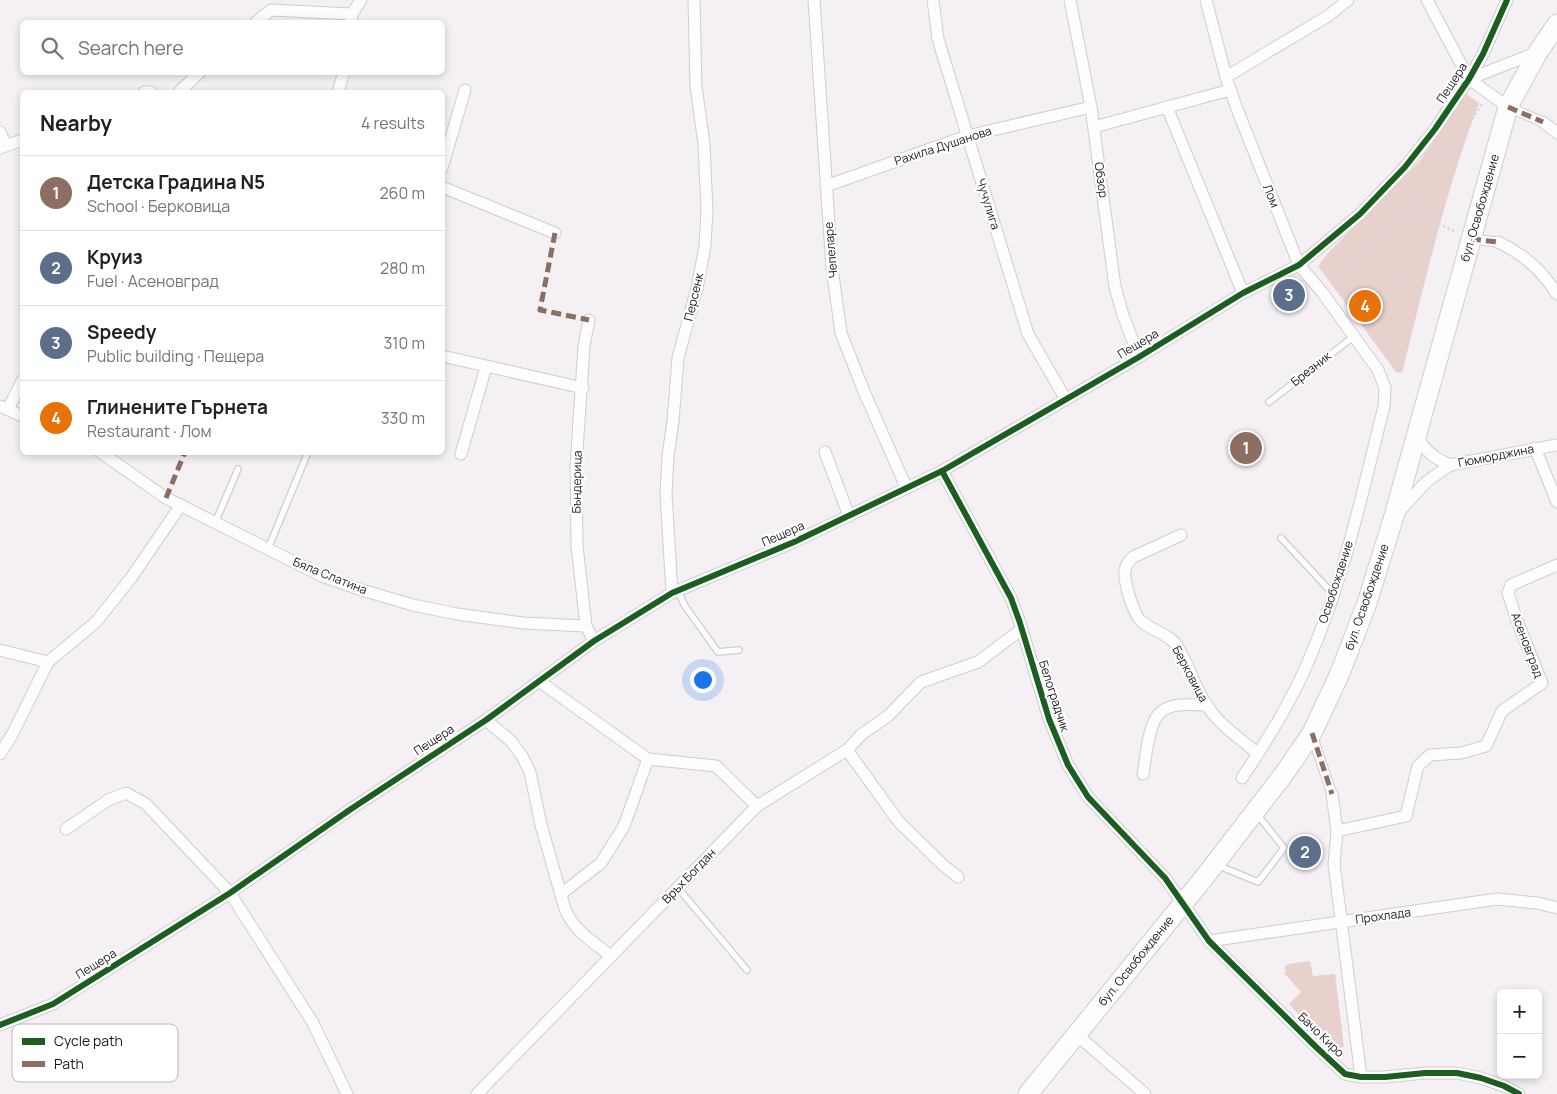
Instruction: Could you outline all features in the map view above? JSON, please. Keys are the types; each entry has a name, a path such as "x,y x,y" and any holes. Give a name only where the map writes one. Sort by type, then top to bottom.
{"main road":[{"name":"бул. Освобождение","path":"1028,1094 1215,864 1284,774 1312,733 1340,673 1367,603 1394,516 1508,107 1538,52 1557,24"}],"street":[{"path":"258,20 271,10 352,18 361,0"},
{"name":"Персенк","path":"675,592 666,494 668,456 678,358 697,288 705,246 707,210 704,144 696,86 694,0"},
{"name":"Чепеларе","path":"814,0 832,268 841,333 863,390 906,487"},
{"name":"Чучулига","path":"933,0 938,39 1028,334 1066,400"},
{"name":"Обзор","path":"1070,0 1091,107 1115,287 1127,328 1139,357"},
{"name":"Лом","path":"1206,0 1230,90 1299,265 1322,292 1378,370"},
{"path":"1226,77 1328,16 1348,0"},
{"path":"1427,0 1469,79 1508,107 1543,122 1557,133"},
{"name":"Пещера","path":"0,1025 53,1004 230,893 351,809 486,720 594,641 675,592 794,542 942,471 1139,357 1243,293 1299,265 1360,214 1405,167 1435,129 1469,79 1483,54 1507,0"},
{"path":"1469,79 1538,52"},
{"path":"181,90 197,75"},
{"path":"339,90 343,75"},
{"path":"445,158 465,90"},
{"path":"1094,127 1230,90"},
{"name":"Рахила Душанова","path":"826,186 967,136 1091,107"},
{"path":"1167,107 1243,293"},
{"path":"0,132 3,146 20,141"},
{"path":"445,189 554,233"},
{"path":"1471,239 1498,242 1515,251 1536,268 1557,294"},
{"name":"Бъндерица","path":"589,320 584,346 583,388 576,466 580,585 586,626 594,641"},
{"path":"445,357 583,388"},
{"path":"461,454 486,367"},
{"name":"Освобождение","path":"1242,778 1278,724 1311,656 1334,595 1346,558 1384,406 1385,388 1378,370"},
{"path":"20,384 4,407 20,415"},
{"name":"Гюмюрджина","path":"1416,436 1427,452 1436,459 1450,465 1557,445"},
{"path":"1535,448 1557,502"},
{"path":"825,452 849,516"},
{"name":"Бяла Слатина","path":"104,455 166,498 322,576 364,591 413,605 523,624 586,626"},
{"path":"1394,516 1426,482 1450,465"},
{"name":"Белоградчик","path":"942,471 1010,598 1022,629 1058,744 1078,781 1088,798 1165,878 1183,904"},
{"path":"0,754 48,662 96,622 131,578 181,505"},
{"name":"Берковица","path":"1181,535 1133,558 1127,563 1125,577 1137,616 1177,646 1206,705 1220,721 1258,754"},
{"name":"Асеновград","path":"1337,831 1406,816 1418,766 1430,755 1461,753 1486,746 1502,711 1542,683 1508,593 1511,585 1557,565"},
{"name":"Връх Богдан","path":"477,1094 758,806 846,750 862,734 888,716 921,682 978,662 1022,629"},
{"path":"0,650 48,662"},
{"path":"539,681 648,759 716,766 758,806"},
{"path":"1143,774 1152,726 1160,712 1174,706 1206,705"},
{"path":"486,720 511,741 522,756 530,772 541,825 570,920 581,933 611,956"},
{"path":"1312,733 1332,794 1337,831 1334,864 1361,1076"},
{"path":"846,750 899,822 958,877"},
{"path":"562,894 601,863 620,834 648,759"},
{"path":"66,829 108,800 126,793 146,804 230,893 313,1023 347,1094"},
{"name":"Прохлада","path":"1209,941 1497,899 1537,903 1557,908"},
{"name":"Бачо Киро","path":"1183,904 1209,941 1345,1074 1385,1077 1425,1073 1457,1074 1481,1078 1504,1086 1519,1094"},
{"path":"1076,1034 1145,1094"}],"lane":[{"name":"Брезник","path":"1269,402 1353,336"},
{"path":"268,549 307,455"},
{"path":"215,523 238,469"},
{"path":"1281,538 1334,595"},
{"path":"675,592 718,652 739,650"},
{"path":"1215,864 1258,882 1274,862 1284,848 1255,812"},
{"path":"678,888 747,970"}],"path":[{"path":"1322,292 1346,266 1385,236 1409,209 1457,143 1482,104"},
{"path":"1409,209 1471,239"},
{"path":"1362,253 1399,288 1417,275 1423,261 1434,220"}],"shaded area":[{"path":"1466,94 1479,103 1446,204 1402,373 1396,372 1318,266 1328,253 1419,162"},
{"path":"1310,961 1313,976 1335,974 1344,1047 1331,1049 1289,1004 1301,992 1284,973 1286,970 1284,968 1288,964"}],"marked path":[{"path":"1508,107 1543,122"},
{"path":"555,233 540,310 589,320"},
{"path":"1471,239 1498,242"},
{"path":"166,498 184,455"},
{"path":"1312,733 1332,794"}],"cycle path":[{"path":"0,1025 53,1004 230,893 351,809 486,720 594,641 672,593 794,542 942,471 1139,357 1243,293 1299,265 1360,214 1405,167 1435,129 1469,79 1483,54 1507,0"},
{"path":"942,471 1011,598 1049,719 1068,765 1088,797 1165,878 1209,941 1345,1074 1361,1077 1385,1077 1425,1073 1457,1073 1481,1078 1504,1086 1519,1094"}],"place":[{"name":"Speedy","path":"1289,295"},
{"name":"Глинените Гърнета","path":"1365,306"},
{"name":"Детска Градина N5","path":"1246,448"},
{"name":"Круиз","path":"1305,852"}]}
